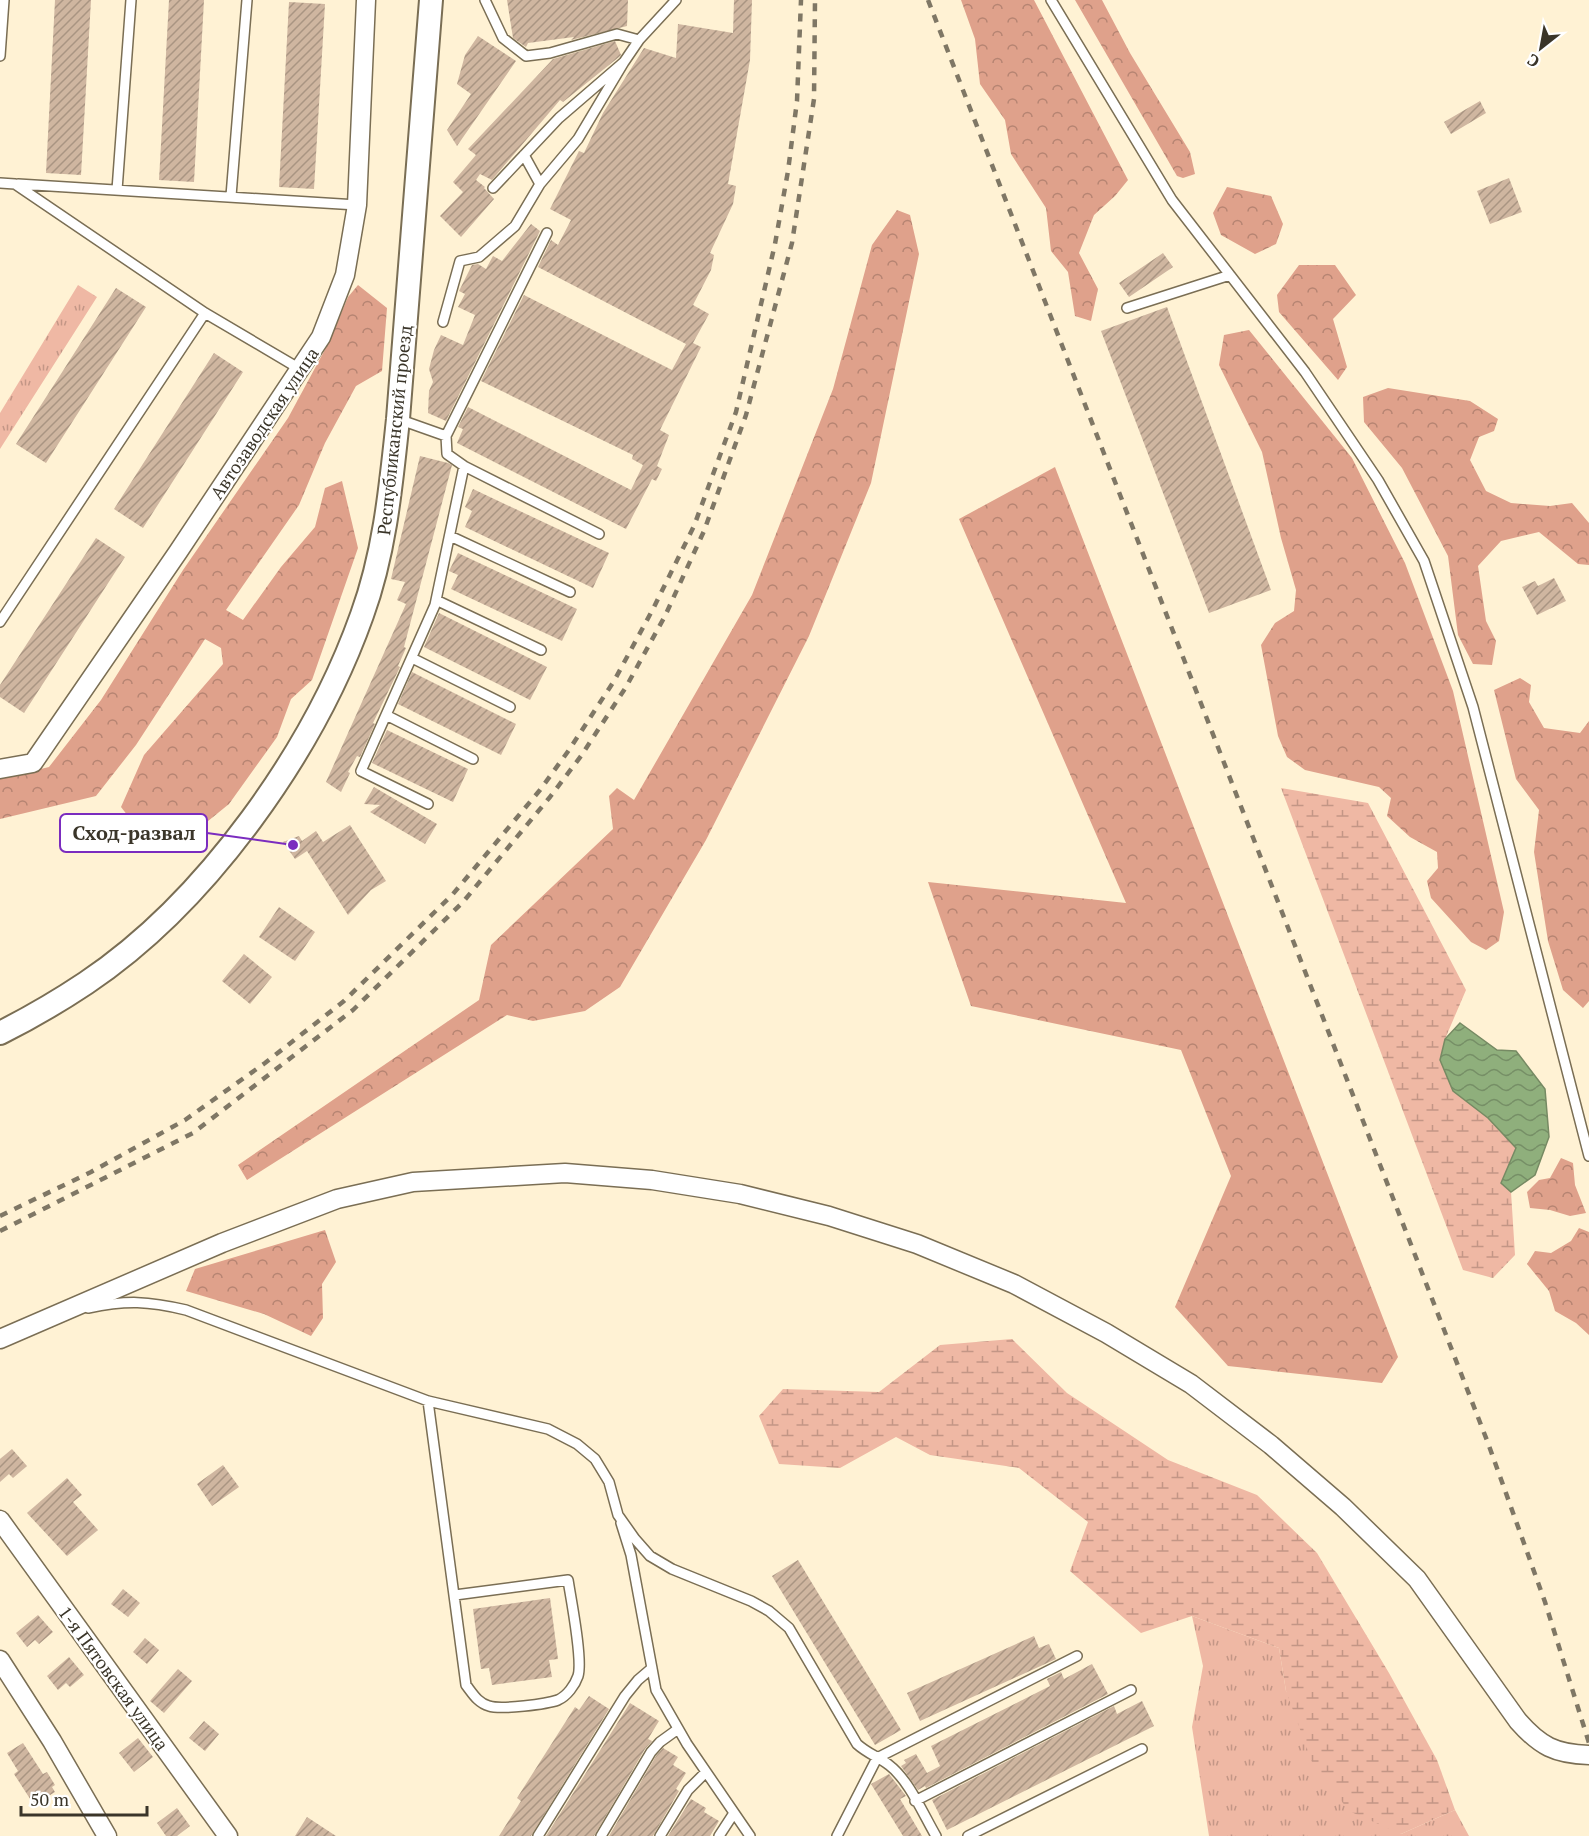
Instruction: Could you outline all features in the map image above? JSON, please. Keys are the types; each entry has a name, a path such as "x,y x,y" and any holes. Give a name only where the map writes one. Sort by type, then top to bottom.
{"street":[{"name":"Автозаводская улица","path":"0,769 33,763 321,338 345,275 357,205 366,0"},
{"name":"Республиканский проезд","path":"0,1033 30,1018 88,982 144,937 191,892 244,828 283,775 342,668 363,613 378,558 391,486 431,0"},
{"path":"0,1339 222,1243 336,1199 413,1182 566,1173 631,1178 740,1194 829,1216 917,1244 1014,1284 1106,1333 1191,1384 1271,1445 1343,1507 1417,1579 1518,1721 1534,1739 1550,1748 1574,1755 1589,1755"},
{"name":"1-я Пятовская улица","path":"0,1520 228,1836"},
{"path":"0,1660 52,1742 107,1836"}],"lane":[{"path":"0,56 4,0"},
{"path":"117,190 131,0"},
{"path":"231,196 247,0"},
{"path":"484,0 503,38 526,56 617,34 639,39"},
{"path":"443,322 460,261 479,257 515,226 540,184 578,139 639,39 676,0"},
{"path":"1051,0 1172,200 1305,372 1378,480 1424,561 1473,708 1589,1156"},
{"path":"493,188 559,118 624,62"},
{"path":"524,155 540,184"},
{"path":"0,183 357,205"},
{"path":"15,184 205,313 300,369"},
{"path":"548,233 446,436 447,454 464,466 599,534"},
{"path":"1127,308 1230,274"},
{"path":"0,622 205,313"},
{"path":"398,419 446,436"},
{"path":"428,804 361,771 436,600 464,466"},
{"path":"450,536 570,592"},
{"path":"436,600 541,650"},
{"path":"412,658 510,707"},
{"path":"386,715 473,759"},
{"path":"59,1314 114,1303 152,1302 175,1307 428,1401 548,1429 577,1444 595,1459 609,1482 631,1555 656,1690 678,1729 750,1836"},
{"path":"428,1401 466,1685 477,1700 489,1706 502,1708 557,1700 568,1694 578,1676 579,1661 568,1580 455,1595"},
{"path":"618,1515 650,1556 672,1569 751,1601 769,1611 789,1628 857,1744 867,1753 888,1764 901,1778 936,1836"},
{"path":"837,1836 877,1758 1077,1656"},
{"path":"538,1836 625,1696 652,1668"},
{"path":"915,1801 1131,1690"},
{"path":"601,1836 651,1752 678,1729"},
{"path":"968,1836 1142,1749"},
{"path":"660,1836 688,1790 706,1772"},
{"path":"719,1836 734,1813"}],"green space":[{"path":"961,0 1034,0 1128,180 1115,196 1094,215 1079,253 1098,289 1091,321 1075,316 1068,272 1051,251 1046,208 1011,154 1005,120 980,84 975,39"},
{"path":"1075,0 1102,0 1130,53 1190,152 1195,174 1183,178 1177,176"},
{"path":"1227,187 1271,196 1283,224 1276,244 1255,254 1221,235 1213,213"},
{"path":"897,210 910,215 919,254 871,483 809,636 706,840 620,987 585,1011 533,1021 507,1015 247,1180 238,1165 479,1000 491,945 613,829 609,796 617,788 634,800 752,595 833,389 872,245"},
{"path":"1299,265 1335,265 1356,295 1333,319 1347,367 1338,380 1279,312 1277,295"},
{"path":"78,285 97,297 0,449 0,413"},
{"path":"358,285 387,308 382,371 356,386 325,443 299,505 226,610 243,620 281,567 315,527 325,488 342,481 358,548 312,680 291,699 277,737 229,804 197,830 135,825 121,807 144,755 223,664 221,648 205,639 136,745 96,796 0,819 0,779 49,767 101,700 183,570 288,418 328,344 348,297"},
{"path":"1249,330 1352,458 1405,563 1453,691 1504,912 1499,941 1486,950 1471,942 1431,898 1427,881 1438,868 1437,852 1410,837 1387,816 1391,798 1379,787 1305,770 1287,757 1278,736 1261,645 1275,623 1294,611 1296,590 1281,538 1262,452 1219,365 1224,335"},
{"path":"1388,388 1470,401 1498,419 1494,431 1479,437 1470,460 1486,491 1511,503 1550,506 1572,503 1589,523 1589,565 1578,564 1539,532 1501,541 1478,566 1486,621 1496,641 1492,665 1473,664 1458,635 1448,556 1402,468 1364,422 1363,397"},
{"path":"1055,467 1398,1357 1382,1383 1228,1366 1175,1307 1231,1176 1181,1050 971,1006 928,882 1126,903 959,519"},
{"path":"1520,678 1531,685 1529,702 1544,728 1580,733 1589,721 1589,1001 1583,1008 1563,990 1548,941 1534,852 1539,810 1516,779 1494,690"},
{"path":"1281,788 1368,803 1466,990 1445,1039 1453,1091 1488,1118 1516,1148 1501,1183 1511,1192 1515,1255 1493,1278 1463,1270"},
{"path":"1561,1158 1573,1163 1575,1185 1586,1213 1570,1216 1550,1210 1530,1208 1527,1192 1539,1180 1550,1178"},
{"path":"1579,1228 1589,1232 1589,1335 1576,1323 1555,1311 1549,1291 1527,1264 1535,1251 1551,1253 1571,1241"},
{"path":"325,1230 336,1262 322,1284 323,1318 311,1336 264,1314 186,1291 195,1269"},
{"path":"1012,1339 1067,1393 1168,1460 1257,1495 1317,1553 1389,1673 1437,1760 1455,1810 1401,1834 1349,1811 1312,1762 1286,1691 1279,1648 1192,1616 1141,1633 1070,1571 1088,1522 1019,1468 930,1455 896,1437 840,1468 779,1464 759,1416 783,1389 879,1392 940,1345"},
{"path":"1192,1616 1279,1648 1286,1691 1401,1834 1455,1810 1469,1836 1209,1836 1192,1727 1203,1666"}],"water":[{"path":"1460,1023 1497,1050 1516,1051 1545,1089 1549,1137 1535,1175 1511,1192 1501,1183 1516,1148 1488,1118 1453,1091 1440,1060 1445,1039"}],"building":[{"path":"55,0 91,0 81,175 46,173"},
{"path":"169,0 204,0 194,182 159,180"},
{"path":"507,0 628,0 627,26 571,40 574,37 528,43 526,47 513,38"},
{"path":"734,0 752,0 750,60 728,184 736,186 733,204 710,253 714,255 711,270 693,305 709,314 693,343 701,347 660,430 669,435 657,466 662,469 656,481 652,479 626,529 457,443 463,429 458,427 468,407 631,490 643,465 632,459 633,455 481,381 524,295 672,370 686,344 538,267 551,240 558,245 571,220 550,209 579,151 584,153 603,113 644,48 676,58 678,24 733,33"},
{"path":"289,2 325,4 314,189 279,187"},
{"path":"478,36 516,61 457,146 447,130 471,94 457,84 465,55"},
{"path":"615,41 621,55 619,57 563,102 560,100 492,180 480,174 476,180 494,199 461,237 440,216 463,192 453,182 476,155 468,149 553,59"},
{"path":"1480,101 1486,113 1451,134 1444,122"},
{"path":"1509,178 1522,212 1490,224 1477,191"},
{"path":"531,224 540,231 446,421 428,413 429,391 433,382 429,369 441,335 463,345 475,315 458,307 465,294 459,291 472,265 478,264 486,269 493,256 502,261"},
{"path":"1163,253 1173,267 1129,297 1119,283"},
{"path":"116,288 146,307 46,463 16,444"},
{"path":"1167,307 1271,590 1209,613 1101,331"},
{"path":"214,353 243,372 143,528 114,509"},
{"path":"420,456 452,465 404,647 406,648 398,666 400,667 373,723 375,724 360,757 357,756 348,772 350,773 341,792 326,782 406,604 397,600 405,582 391,579"},
{"path":"473,489 609,553 593,588 465,527 472,511 465,507"},
{"path":"96,538 125,557 24,713 0,697 0,685"},
{"path":"458,553 577,609 562,641 451,589 458,575 449,571"},
{"path":"1554,578 1566,601 1537,615 1522,587 1535,581 1538,586"},
{"path":"439,613 547,667 530,700 424,647"},
{"path":"412,672 516,724 501,755 398,704"},
{"path":"387,730 468,769 453,802 372,763"},
{"path":"374,787 437,824 425,844 370,812 380,805 364,804"},
{"path":"350,825 386,881 371,890 348,915 307,851 295,859 283,842 299,836 302,841 316,831 323,842"},
{"path":"279,907 315,932 295,961 259,937"},
{"path":"244,954 272,977 250,1004 222,981"},
{"path":"12,1449 27,1466 13,1478 9,1474 0,1482 0,1459"},
{"path":"223,1465 239,1487 212,1506 197,1484"},
{"path":"67,1478 82,1495 73,1502 98,1530 67,1556 27,1513"},
{"path":"798,1560 901,1730 875,1745 772,1576"},
{"path":"123,1589 140,1603 128,1617 111,1604"},
{"path":"550,1598 558,1659 549,1660 552,1677 492,1685 489,1668 481,1669 473,1609"},
{"path":"38,1615 53,1632 39,1644 35,1640 27,1647 16,1633"},
{"path":"1034,1636 1039,1648 1049,1644 1056,1659 920,1721 907,1693"},
{"path":"145,1638 159,1650 147,1664 133,1652"},
{"path":"69,1657 84,1675 70,1687 66,1683 58,1690 47,1676"},
{"path":"1092,1664 1108,1694 926,1788 925,1786 918,1790 901,1766 906,1763 904,1760 916,1754 927,1773 940,1766 931,1746 1050,1686 1047,1679 1061,1672 1064,1679"},
{"path":"178,1669 192,1681 164,1713 150,1701"},
{"path":"589,1696 609,1709 531,1836 499,1836 521,1801 517,1798 575,1707 579,1710"},
{"path":"1142,1701 1154,1726 947,1830 932,1800 1114,1706 1117,1714"},
{"path":"630,1703 659,1721 648,1739 652,1741 645,1749 594,1836 546,1836"},
{"path":"204,1721 219,1734 205,1751 189,1738"},
{"path":"138,1738 153,1757 134,1772 119,1753"},
{"path":"23,1743 43,1774 47,1772 55,1785 52,1787 55,1792 34,1805 14,1774 18,1771 7,1753"},
{"path":"663,1748 678,1757 673,1765 686,1773 676,1789 679,1791 653,1836 609,1836 656,1756"},
{"path":"889,1774 906,1796 900,1799 922,1836 903,1836 871,1784"},
{"path":"691,1799 706,1808 704,1812 719,1821 710,1836 668,1836"},
{"path":"177,1808 190,1826 177,1836 166,1836 157,1823"},
{"path":"307,1817 336,1836 295,1836"}],"railway":[{"path":"0,1216 91,1172 185,1120 265,1063 344,1001 453,894 540,790 569,750 614,681 653,609 694,526 736,412 775,244 788,171 797,101 801,0"},
{"path":"0,1231 193,1133 353,1010 463,902 581,756 626,687 665,616 704,531 746,415 792,243 814,99 815,0"},
{"path":"928,0 1488,1443 1545,1602 1589,1743"}],"place":[{"name":"Сход-развал","path":"293,845"}]}
